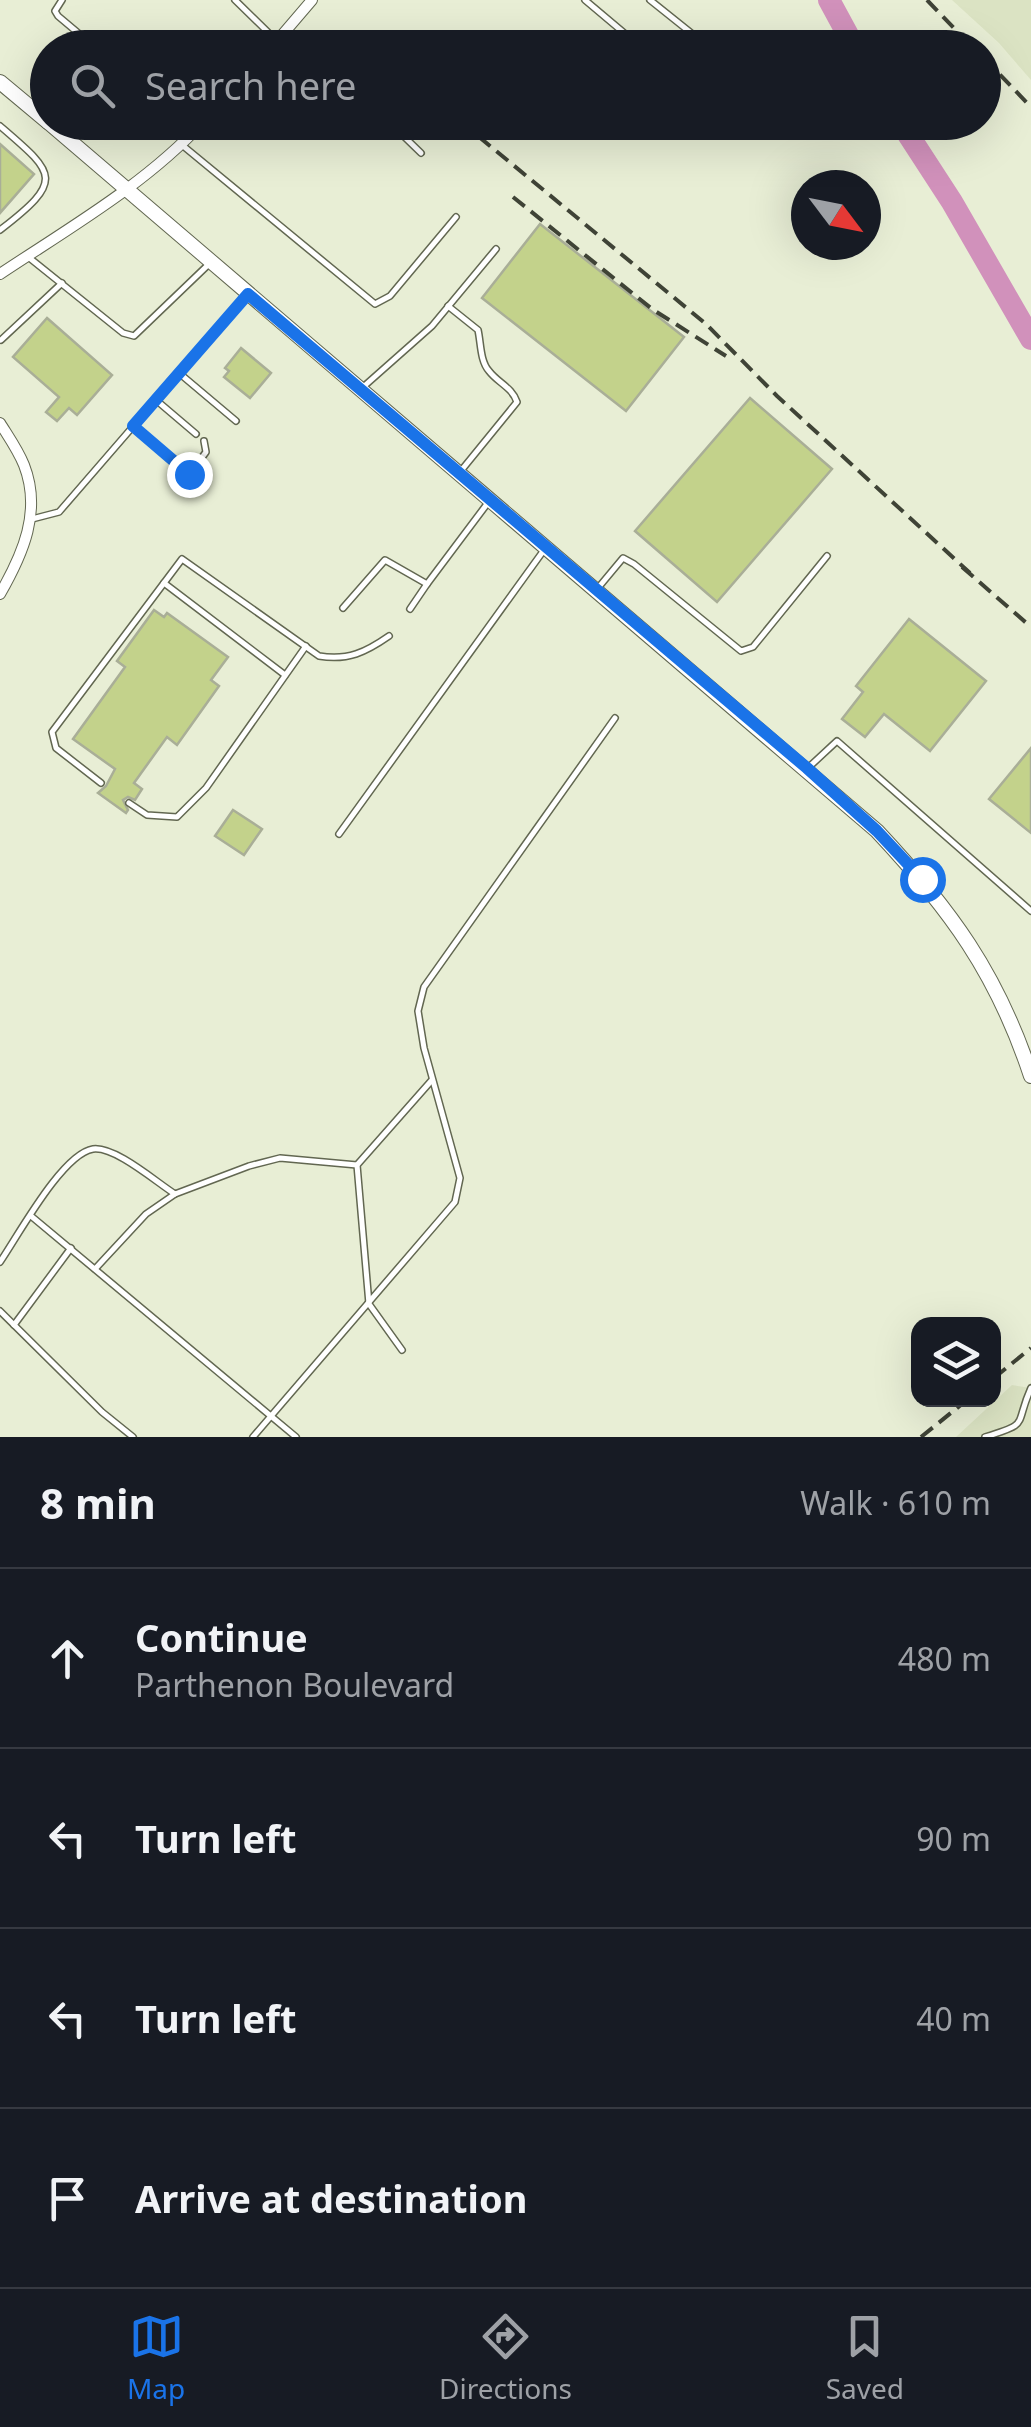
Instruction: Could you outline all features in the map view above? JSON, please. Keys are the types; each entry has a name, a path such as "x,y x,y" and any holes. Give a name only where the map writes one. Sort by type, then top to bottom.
{"main road":[{"path":"0,82 30,107"},
{"path":"69,140 877,831 955,920 990,974 1031,1076"}],"street":[{"path":"286,30 312,0"},
{"path":"0,274 126,189 187,140"},
{"path":"0,423 24,466 32,503 26,545 0,594"}],"lane":[{"path":"62,0 55,11 75,30"},
{"path":"235,0 267,30"},
{"path":"585,0 621,30"},
{"path":"650,0 688,30"},
{"path":"0,126 36,157 46,170 47,182 25,210 0,230"},
{"path":"408,140 421,153"},
{"path":"182,145 374,304 390,296 456,216"},
{"path":"360,390 432,326 496,249"},
{"path":"27,256 123,333 134,336 211,262"},
{"path":"1,340 62,283"},
{"path":"29,520 59,512 248,294"},
{"path":"448,306 478,330 484,364 489,373 513,392 517,402 458,474"},
{"path":"179,373 236,420"},
{"path":"156,400 196,434"},
{"path":"133,426 189,474 206,452 204,441"},
{"path":"410,608 489,502"},
{"path":"339,834 546,548"},
{"path":"596,590 623,558 741,651 754,647 827,556"},
{"path":"101,783 56,748 52,732 182,559 320,656 362,654 389,636"},
{"path":"343,608 385,560 427,584"},
{"path":"164,584 286,676"},
{"path":"129,804 148,815 177,818 206,788 306,646"},
{"path":"253,1437 455,1202 460,1178 432,1080 418,1011 424,988 616,718"},
{"path":"807,768 837,741 1031,912"},
{"path":"402,1350 369,1304 357,1165 432,1080"},
{"path":"0,1262 70,1161 94,1149 114,1153 174,1194"},
{"path":"95,1269 146,1214 174,1194 280,1158 357,1165"},
{"path":"32,1216 296,1437"},
{"path":"14,1325 71,1248"},
{"path":"0,1311 102,1412 133,1437"},
{"path":"985,1437 1022,1423 1031,1388"}],"shaded area":[{"path":"952,0 1031,0 1031,80 1001,45 1001,30 985,30"},
{"path":"1012,1385 1031,1388 1031,1437 956,1437 988,1407 1001,1407 1001,1395"}],"building":[{"path":"0,144 34,174 0,213"},
{"path":"540,224 684,337 626,411 482,298"},
{"path":"47,318 112,375 77,415 69,408 57,421 46,412 59,397 13,357"},
{"path":"241,348 271,373 250,398 224,377 229,371 225,368"},
{"path":"750,398 832,469 717,602 635,531"},
{"path":"154,610 164,617 167,613 228,657 211,680 219,686 177,745 167,737 134,783 142,789 135,800 123,800 126,813 98,793 115,769 73,739 125,667 117,661"},
{"path":"909,619 986,681 930,751 884,714 865,737 842,719 863,692 856,686"},
{"path":"1031,748 1031,833 989,799"},
{"path":"233,810 262,829 244,855 215,836"}],"waterway":[{"path":"829,0 845,30"},
{"path":"912,140 1031,339"}],"railway":[{"path":"927,0 956,30"},
{"path":"1001,76 1031,107"},
{"path":"483,140 706,324 777,396 970,573"},
{"path":"513,197 652,309 726,356"},
{"path":"962,567 1031,627"},
{"path":"1001,1372 1031,1348"},
{"path":"921,1437 958,1407"}],"route":[{"path":"189,474 133,426 248,294 807,768 877,831 922,879"}]}
